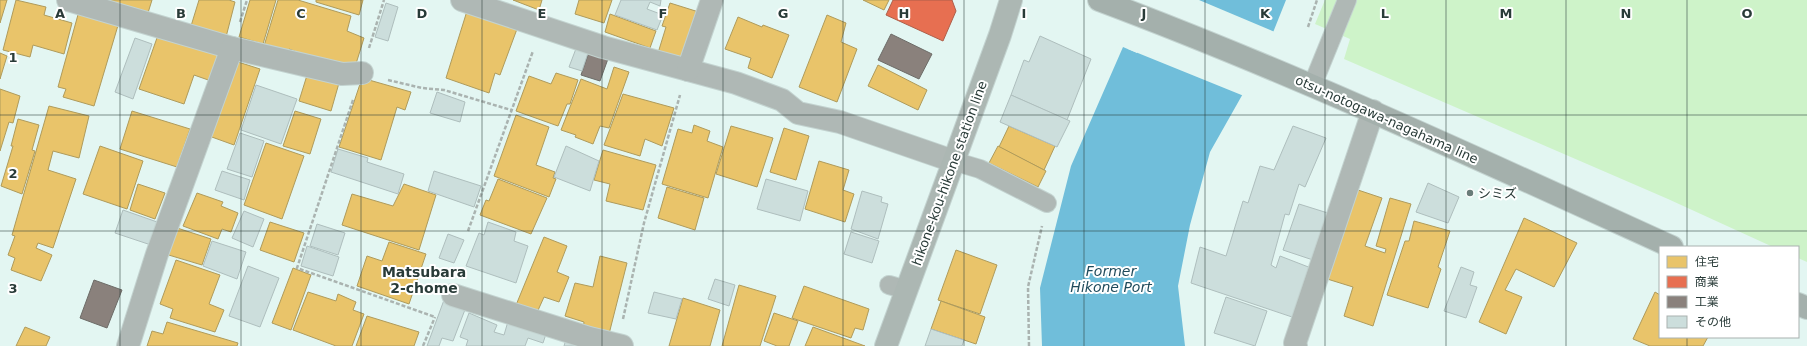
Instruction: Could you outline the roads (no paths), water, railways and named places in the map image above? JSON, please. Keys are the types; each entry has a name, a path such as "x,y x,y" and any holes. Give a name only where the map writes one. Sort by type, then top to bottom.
{"main road":[{"name":"hikone-kou-hikone station line","path":"886,346 898,288 953,161 1011,0"},
{"name":"otsu-notogawa-nagahama line","path":"1099,0 1142,16 1372,111 1670,246"}],"street":[{"path":"68,0 232,48 342,74 362,73"},
{"path":"462,0 603,47 736,83 782,100 798,113 840,122 953,161"},
{"path":"688,70 712,0"},
{"path":"128,346 157,254 232,48"},
{"path":"1296,346 1295,343 1372,111"},
{"path":"452,295 583,336 620,345"}],"lane":[{"path":"1312,86 1347,0"},
{"path":"953,161 980,169 1048,202"}],"water":[{"name":"Former Hikone Port","path":"1160,0 1286,0 1262,60 1210,152 1190,225 1178,286 1185,346 1042,346 1040,288 1071,166 1123,47 1137,53"}],"place":[{"name":"シミズ","path":"1470,193"}],"district":[{"name":"Matsubara 2-chome","path":"424,280"}]}
